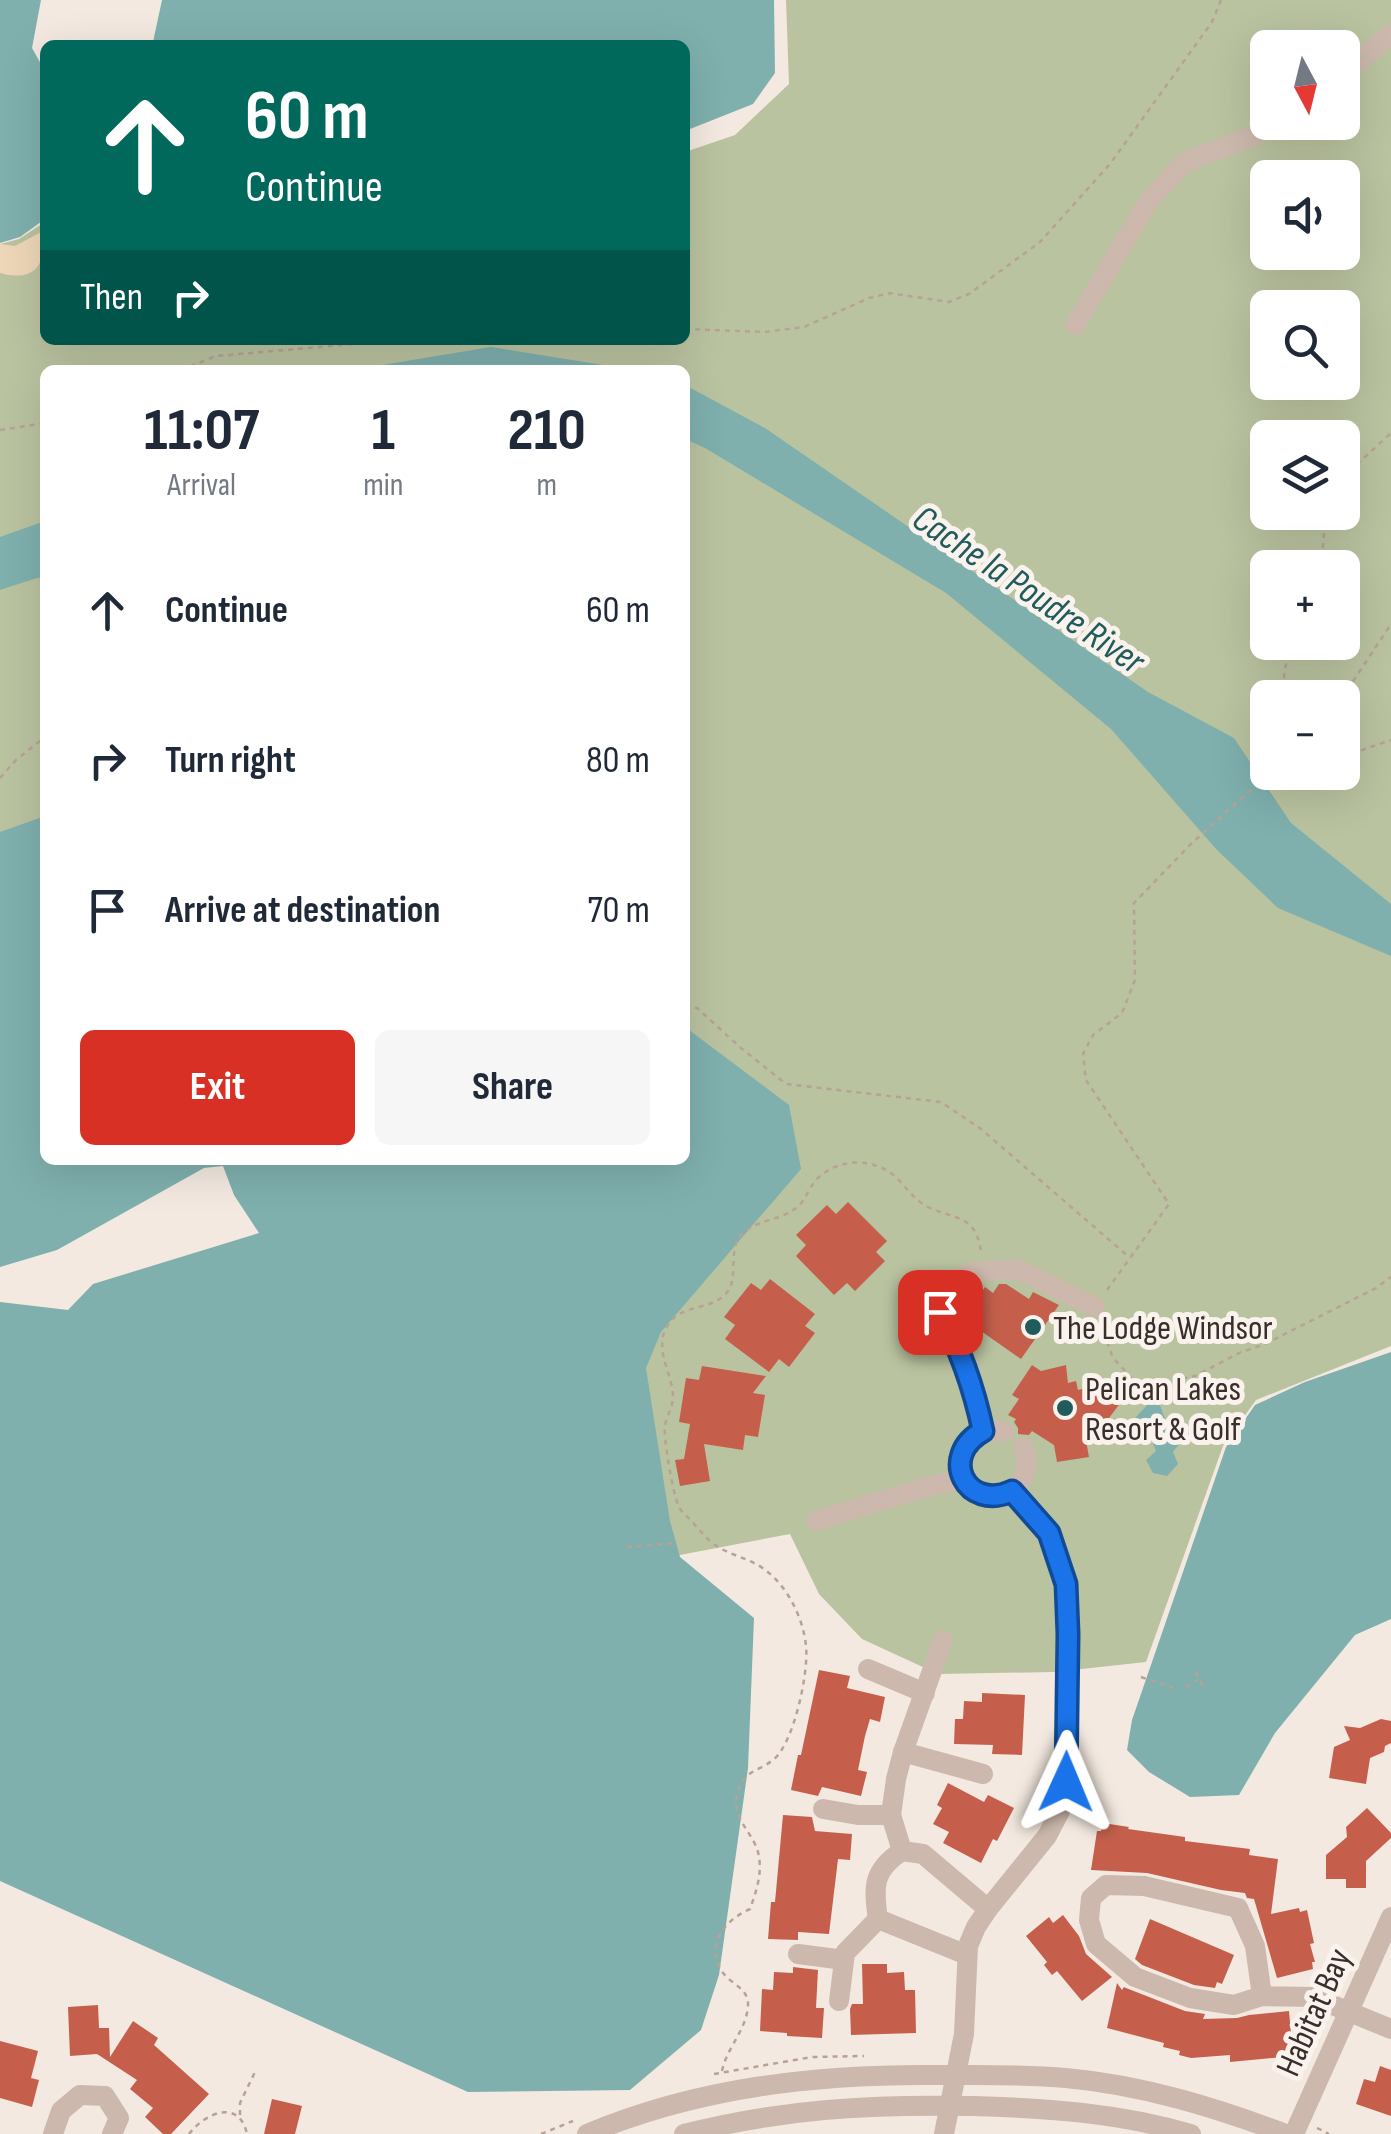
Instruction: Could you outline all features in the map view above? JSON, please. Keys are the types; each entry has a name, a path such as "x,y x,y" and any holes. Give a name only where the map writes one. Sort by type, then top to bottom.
{"street":[{"path":"1360,60 1391,34"},
{"path":"1075,326 1149,200 1186,162 1250,137"},
{"path":"983,1431 974,1390 952,1334 927,1289 974,1272 1017,1269 1095,1307"},
{"path":"1005,1432 983,1431 965,1445 960,1455 962,1478 969,1487 990,1496 1012,1491 1026,1470 1022,1448"},
{"path":"816,1521 962,1478"},
{"path":"944,2134 964,2034 968,1946 988,1909 1047,1836 1060,1811 1066,1782 1066,1584 1049,1533 1012,1491"},
{"path":"902,1851 891,1816 896,1779 943,1640"},
{"path":"868,1670 925,1692"},
{"path":"903,1752 983,1774"},
{"path":"823,1809 891,1816"},
{"path":"878,1919 874,1892 884,1862 902,1851 922,1854 988,1909"},
{"path":"1262,1996 1254,1946 1238,1908 1144,1886 1106,1885 1092,1898 1089,1920 1096,1944 1135,1976 1190,1998 1234,2004 1262,1996 1313,1997 1391,2029"},
{"name":"Habitat Bay","path":"1294,2134 1391,1917"},
{"path":"878,1919 967,1955"},
{"path":"839,2001 844,1953 878,1919"},
{"path":"798,1954 844,1960"},
{"path":"596,2130 716,2093 786,2081 867,2075 956,2075 1036,2076 1113,2085 1226,2111 1286,2134"},
{"path":"53,2134 62,2111 80,2095 105,2096 119,2118 112,2134"},
{"path":"684,2134 804,2110 867,2106 1072,2110 1140,2120 1192,2134"}],"path":[{"path":"690,329 785,330 804,327 869,298 890,294 949,302 969,294 1040,242 1110,164 1212,22 1221,0"},
{"path":"194,365 216,356 342,345"},
{"path":"0,430 40,425"},
{"path":"1360,461 1391,433"},
{"path":"1354,680 1391,624"},
{"path":"1360,751 1391,740"},
{"path":"0,778 40,741"},
{"path":"1251,790 1134,903 1135,980 1122,1013 1093,1035 1083,1054 1086,1080 1169,1204 1095,1307 1113,1358 1140,1387 1195,1376 1391,1277"},
{"path":"690,1007 698,1008 786,1084 941,1102 981,1128 1130,1258"},
{"path":"722,2071 725,2058 742,2032 749,2001 743,1988 722,1973 716,1945 719,1931 750,1909 758,1887 759,1856 737,1814 736,1800 742,1781 784,1748 798,1706 806,1647 800,1620 773,1577 761,1566 716,1546 679,1509 664,1441 673,1390 662,1353 663,1338 670,1323 682,1312 709,1304 729,1290 735,1248 742,1234 791,1213 818,1178 842,1164 861,1162 882,1168 928,1207 962,1218 973,1227 980,1242 984,1272"},
{"path":"627,1546 676,1543"},
{"path":"1196,1672 1204,1687"},
{"path":"1141,1677 1172,1688"},
{"path":"1186,1687 1199,1679"},
{"path":"240,2117 240,2103 256,2070"},
{"path":"188,2134 212,2114 228,2113 240,2117 246,2134"}],"green space":[{"path":"786,0 1391,0 1391,1346 1256,1400 1223,1446 1146,1662 1054,1672 938,1674 862,1639 819,1594 790,1534 643,1562 636,1318 739,1129 690,1097 690,365 40,365 40,867 0,878 0,244 19,239 40,225 40,345 690,345 690,150 735,135 789,84"}],"sand":[{"path":"40,233 37,268 23,275 0,273 0,244 15,246"}],"water":[{"path":"0,0 41,0 32,48 40,62 40,223 20,237 0,243"},
{"path":"162,0 774,0 775,73 753,104 690,129 690,40 153,40"},
{"path":"491,347 603,365 382,365"},
{"path":"690,388 765,428 1148,692 1234,738 1250,762 1250,790 1269,790 1291,823 1391,904 1391,956 1278,908 1216,849 1111,729 946,593 690,441"},
{"path":"40,523 40,578 0,590 0,537"},
{"path":"40,818 40,1165 690,1165 690,1031 789,1105 801,1169 661,1332 646,1368 670,1521 680,1557 754,1618 748,1768 719,1975 701,2030 630,2090 468,2092 0,1881 0,1302 68,1310 93,1284 259,1233 234,1195 223,1166 204,1168 57,1250 0,1267 0,832"},
{"path":"1391,1352 1391,1619 1355,1635 1275,1733 1239,1795 1190,1797 1149,1772 1127,1750 1132,1720 1226,1447 1255,1405 1305,1382"},
{"path":"1151,1401 1159,1402 1165,1419 1178,1423 1183,1439 1173,1452 1178,1464 1167,1476 1153,1473 1146,1460 1156,1451 1148,1431 1139,1430 1135,1418"}],"building":[{"path":"848,1202 887,1241 876,1252 885,1261 855,1291 847,1283 834,1295 796,1256 806,1245 796,1235 827,1205 836,1214"},
{"path":"770,1279 815,1314 805,1326 815,1333 789,1367 779,1359 769,1372 725,1339 735,1325 724,1317 751,1283 761,1290"},
{"path":"999,1284 1006,1284 1029,1299 1033,1292 1059,1305 1021,1359 971,1324 980,1312 972,1306 985,1287 993,1293"},
{"name":"Pelican Lakes Resort & Golf","path":"1032,1365 1041,1371 1066,1365 1068,1383 1076,1381 1078,1390 1094,1386 1121,1402 1103,1426 1084,1430 1089,1457 1057,1462 1054,1445 1032,1431 1029,1435 1018,1434 1016,1419 1008,1415 1019,1399 1012,1395"},
{"path":"702,1366 766,1376 753,1393 765,1395 758,1437 745,1435 743,1450 704,1444 710,1481 680,1486 675,1460 684,1459 690,1424 679,1422 686,1378 699,1380"},
{"path":"819,1670 850,1676 847,1688 885,1697 880,1722 870,1719 865,1736 858,1770 867,1772 861,1796 822,1787 818,1796 791,1790"},
{"path":"982,1693 1025,1695 1022,1755 992,1754 993,1745 954,1744 955,1719 963,1719 964,1701 982,1702"},
{"path":"1381,1719 1391,1721 1391,1743 1384,1752 1370,1758 1366,1784 1329,1778 1334,1747 1350,1740 1344,1726 1360,1728"},
{"path":"948,1783 984,1802 988,1795 1014,1808 981,1863 943,1843 949,1832 933,1824"},
{"path":"1367,1808 1391,1833 1391,1838 1366,1861 1366,1888 1346,1888 1346,1879 1326,1879 1326,1855 1347,1837 1346,1827"},
{"path":"783,1815 812,1817 815,1831 852,1834 850,1860 838,1859 829,1934 798,1932 798,1940 768,1939"},
{"path":"1103,1823 1185,1837 1185,1841 1250,1849 1249,1855 1278,1859 1271,1914 1307,1910 1314,1943 1310,1944 1313,1969 1277,1978 1254,1899 1247,1898 1245,1893 1147,1873 1091,1870 1097,1831 1101,1831"},
{"path":"1063,1915 1079,1936 1086,1954 1112,1977 1082,2001 1057,1971 1052,1975 1044,1965 1047,1962 1026,1936 1049,1917 1053,1923"},
{"path":"1150,1919 1234,1955 1222,1984 1217,1982 1215,1988 1194,1985 1135,1959"},
{"path":"862,1964 887,1964 887,1973 904,1972 905,1990 915,1990 916,2033 851,2035 850,2009 852,2004 863,2004"},
{"path":"793,1967 818,1970 816,2008 824,2008 822,2038 760,2031 762,1989 773,1990 774,1972 793,1973"},
{"path":"1117,1983 1122,1990 1124,1987 1185,2011 1205,2014 1203,2019 1289,2011 1293,2056 1230,2062 1230,2055 1191,2058 1163,2047 1164,2043 1107,2028"},
{"path":"98,2005 99,2028 109,2028 110,2057 133,2021 158,2038 154,2045 209,2094 171,2134 163,2134 145,2117 153,2108 130,2089 137,2080 97,2054 70,2056 68,2007"},
{"path":"0,2041 38,2051 31,2078 39,2080 32,2107 0,2098"},
{"path":"1380,2066 1391,2070 1391,2116 1356,2104 1364,2079 1375,2082"},
{"path":"272,2099 302,2106 295,2134 264,2134"}],"place":[{"name":"The Lodge Windsor","path":"1033,1327"},
{"name":"Pelican Lakes Resort & Golf","path":"1065,1408"}],"route":[{"path":"940,1312 974,1390 983,1431 965,1445 960,1455 962,1478 979,1494 1002,1496 1012,1491 1049,1533 1066,1584 1066,1782"}],"water label":[{"name":"Cache la Poudre River","path":"1029,589"}]}
